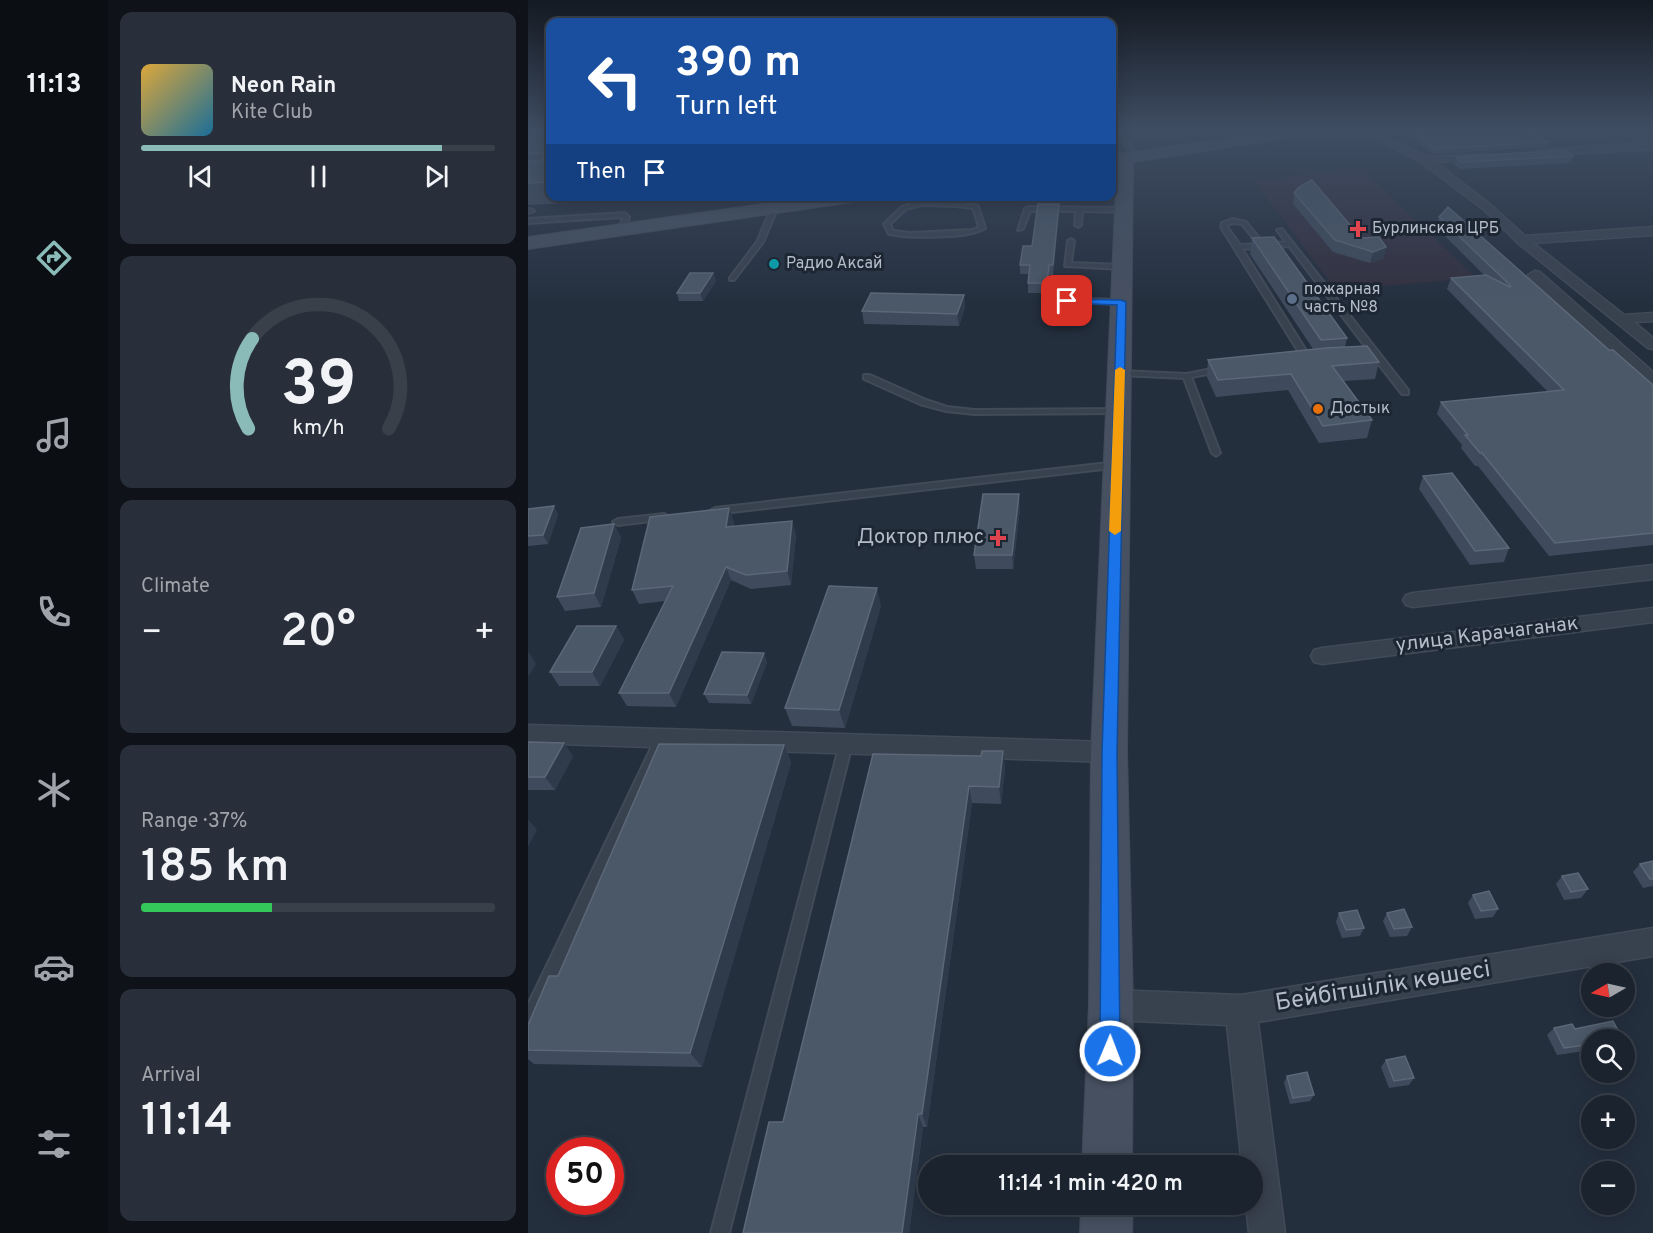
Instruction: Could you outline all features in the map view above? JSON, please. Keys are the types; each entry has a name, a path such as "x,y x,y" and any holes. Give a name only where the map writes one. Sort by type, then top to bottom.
{"main road":[{"path":"1107,1155 1111,1005 1109,753 1124,210 1122,189"},
{"path":"528,243 827,201"},
{"path":"1106,1233 1107,1215"}],"street":[{"path":"1463,189 1487,207 1522,240 1653,345"},
{"path":"1522,240 1653,231"},
{"path":"1535,275 1653,380"},
{"path":"1621,319 1653,316"},
{"path":"1413,600 1653,572"},
{"name":"улица Карачаганак","path":"1322,656 1653,615"},
{"path":"528,734 1109,753"},
{"name":"Бейбітшілік көшесі","path":"1111,1005 1241,1010 1653,942"},
{"path":"1241,1010 1267,1233"}],"lane":[{"path":"921,203 976,207 982,228 973,232 910,235 891,233 887,224 904,208 921,203"},
{"path":"732,279 760,242 774,209"},
{"path":"1020,229 1028,209 1124,210"},
{"path":"1078,225 1079,209"},
{"path":"528,221 625,215 623,230"},
{"path":"1263,246 1244,223 1224,224 1308,361"},
{"path":"1280,230 1405,392"},
{"path":"1071,242 1067,265 1122,267"},
{"path":"1238,247 1291,244"},
{"path":"1049,300 1121,302"},
{"path":"1353,357 1376,356"},
{"path":"1298,362 1319,360"},
{"path":"1120,373 1187,376 1226,368"},
{"path":"1187,376 1216,453"},
{"path":"867,377 923,402 946,409 974,412 1119,411"},
{"path":"709,512 1117,465"},
{"path":"618,522 675,516"},
{"path":"528,1022 662,738"},
{"path":"720,1233 846,744"}],"shaded area":[{"name":"Бурлинская ЦРБ","path":"1260,189 1382,189 1476,278 1336,290"}],"building":[{"path":"1298,189 1319,189 1361,238 1379,237 1386,247 1373,252 1335,240 1294,193"},
{"path":"1038,204 1059,204 1053,265 1049,265 1047,283 1028,283 1030,265 1020,265 1023,246 1032,246"},
{"path":"1448,207 1609,350 1613,350 1653,385 1653,533 1555,543 1465,435 1468,435 1441,402 1564,390 1451,278 1486,275 1511,286 1439,217"},
{"path":"1274,237 1347,338 1321,340 1252,238"},
{"path":"690,273 713,273 700,293 677,293"},
{"path":"871,293 964,295 957,314 862,311"},
{"path":"1367,346 1379,362 1332,366 1372,420 1323,426 1291,374 1218,380 1208,360 1326,348"},
{"path":"1452,473 1509,548 1475,551 1423,476"},
{"name":"Доктор плюс","path":"983,494 1019,494 1012,555 974,555"},
{"path":"554,506 543,535 528,536 528,509"},
{"path":"729,508 726,527 792,521 787,571 746,575 726,567 669,693 619,693 673,586 632,590 650,517"},
{"path":"614,524 594,593 557,597 581,528"},
{"path":"829,586 877,588 839,710 785,708"},
{"path":"577,626 616,626 592,672 550,672"},
{"path":"722,652 764,653 747,695 704,694"},
{"path":"528,742 564,743 545,777 528,777"},
{"path":"659,744 784,745 690,1053 528,1050 528,1025 549,976 558,976"},
{"path":"982,751 1003,751 999,787 969,786 922,1114 918,1114 902,1233 743,1233 769,1122 783,1122 873,754 981,756"},
{"path":"1653,861 1653,879 1650,879 1640,864"},
{"path":"1578,873 1588,889 1571,892 1562,876"},
{"path":"1489,891 1498,909 1481,911 1473,895"},
{"path":"1404,909 1412,927 1394,929 1387,913"},
{"path":"1357,910 1364,928 1346,930 1339,913"},
{"path":"1613,1021 1617,1029 1581,1029 1581,1046 1564,1048 1554,1028 1572,1024 1575,1029"},
{"path":"1405,1056 1414,1078 1394,1081 1386,1060"},
{"path":"1307,1072 1314,1095 1293,1098 1287,1076"}],"slow traffic":[{"path":"1115,531 1120,370"}],"place":[{"name":"Бурлинская ЦРБ","path":"1358,229"},
{"name":"Радио Аксай","path":"774,264"},
{"name":"пожарная часть №8","path":"1292,299"},
{"name":"Достык","path":"1318,409"},
{"name":"Доктор плюс","path":"998,538"}],"route":[{"path":"1067,301 1121,302 1109,753 1110,1051"}]}
